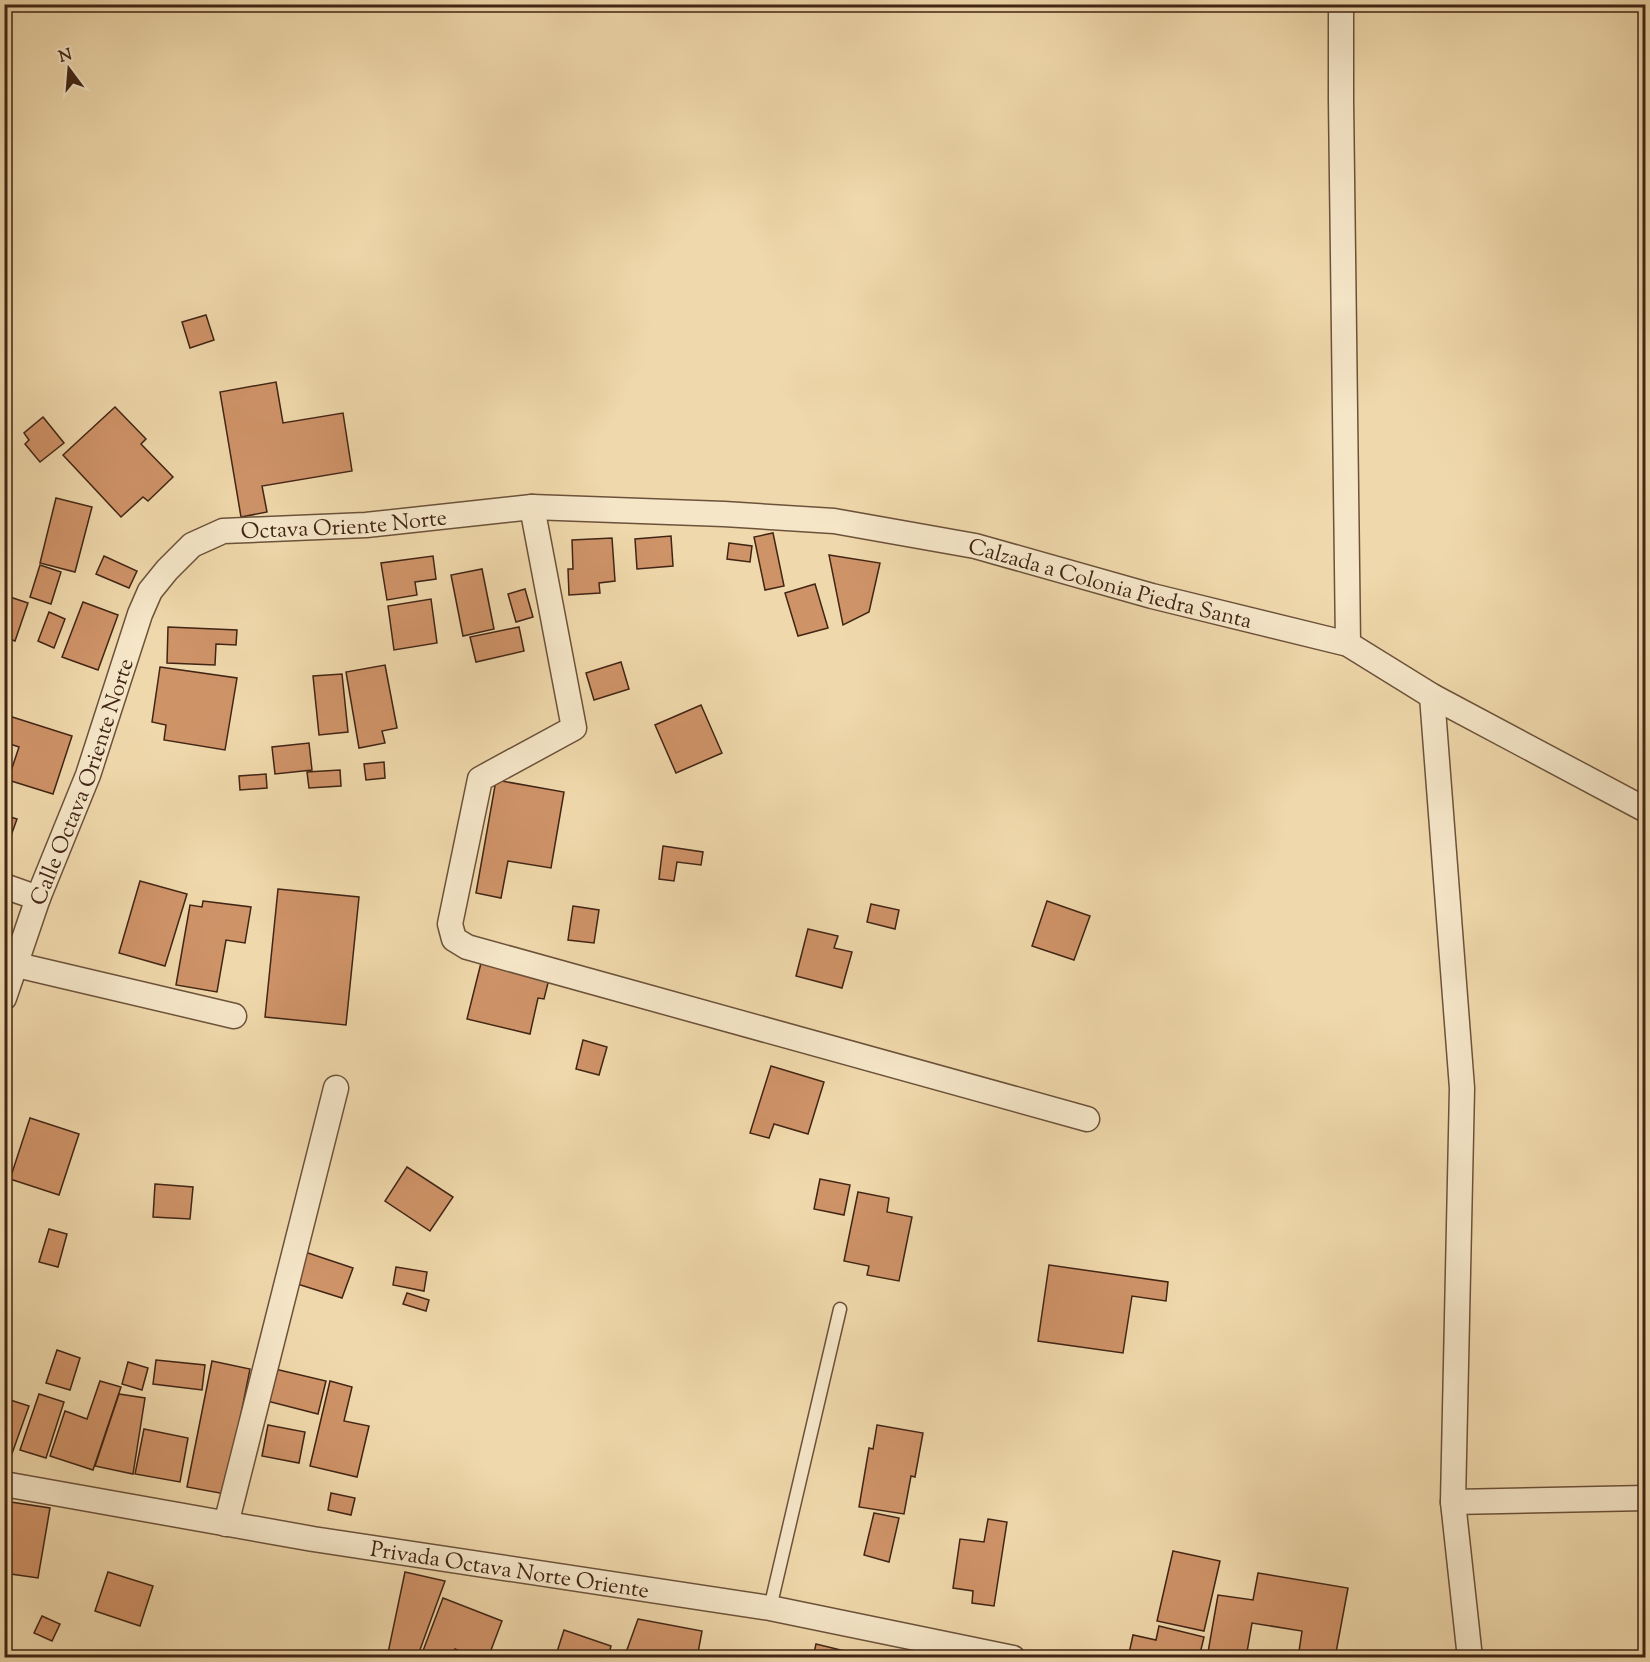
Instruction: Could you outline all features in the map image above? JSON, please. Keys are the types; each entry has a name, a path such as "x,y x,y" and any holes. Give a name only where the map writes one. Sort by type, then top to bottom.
{"street":[{"path":"1341,4 1348,644"},
{"path":"532,507 574,728 480,779 450,924 454,939 467,947 1087,1119"},
{"name":"Calzada a Colonia Piedra Santa","path":"532,507 724,514 834,521 975,546 1152,596 1348,644 1432,696 1646,810"},
{"name":"Octava Oriente Norte","path":"167,570 192,545 223,531 366,525 532,507"},
{"name":"Calle Octava Oriente Norte","path":"4,998 38,898 88,775 140,614 150,591 167,570"},
{"path":"1432,696 1462,1088 1453,1502 1470,1658"},
{"path":"4,886 38,898"},
{"path":"17,965 234,1016"},
{"path":"226,1524 336,1089"},
{"name":"Privada Octava Norte Oriente","path":"4,1484 313,1539 770,1608 1013,1658"},
{"path":"1453,1502 1646,1498"}],"lane":[{"path":"770,1608 840,1309"}],"building":[{"path":"206,315 214,340 190,348 182,322"},
{"path":"276,382 283,423 343,413 352,471 262,486 267,512 241,517 220,392"},
{"path":"115,407 146,439 141,444 173,477 148,501 143,497 121,517 63,455"},
{"path":"43,417 64,443 40,462 25,444 29,440 24,433"},
{"path":"56,498 92,507 75,572 40,563"},
{"path":"773,533 784,586 765,590 754,537"},
{"path":"671,536 673,566 637,569 635,539"},
{"path":"612,538 615,581 599,583 600,593 569,595 568,569 573,569 572,540"},
{"path":"729,543 752,546 750,562 727,559"},
{"path":"829,555 880,563 869,612 843,625"},
{"path":"104,556 137,571 129,588 96,574"},
{"path":"433,556 436,579 415,582 417,595 387,600 381,563"},
{"path":"40,565 61,572 51,604 30,597"},
{"path":"482,569 494,629 463,636 451,575"},
{"path":"815,584 828,628 798,636 785,593"},
{"path":"525,589 533,617 516,622 508,594"},
{"path":"4,595 28,603 15,641 4,637"},
{"path":"431,599 437,643 394,650 388,606"},
{"path":"83,602 118,615 98,670 62,657"},
{"path":"49,612 65,619 54,648 38,641"},
{"path":"168,627 237,630 236,645 216,644 215,665 167,663"},
{"path":"519,627 524,651 476,662 470,637"},
{"path":"621,662 629,689 594,700 586,673"},
{"path":"385,665 397,728 382,731 385,743 359,748 346,672"},
{"path":"160,667 237,678 225,750 164,740 166,725 152,722"},
{"path":"342,674 348,732 319,735 313,676"},
{"path":"701,705 722,753 676,773 655,725"},
{"path":"6,715 72,736 53,794 8,780 19,747 4,742"},
{"path":"309,743 312,770 275,774 272,747"},
{"path":"384,762 385,778 366,780 364,764"},
{"path":"340,770 341,786 309,788 307,772"},
{"path":"266,774 267,788 240,790 239,776"},
{"path":"496,780 564,792 551,868 508,861 501,898 476,893"},
{"path":"4,815 17,819 8,844 4,843"},
{"path":"663,846 703,852 701,865 677,862 674,881 659,879"},
{"path":"140,881 187,894 165,966 119,953"},
{"path":"278,889 359,897 346,1025 265,1017"},
{"path":"203,901 251,907 245,943 226,940 217,992 176,985 190,905 202,907"},
{"path":"1047,901 1090,916 1074,960 1032,946"},
{"path":"871,904 899,910 895,929 867,922"},
{"path":"573,906 599,910 594,943 568,940"},
{"path":"808,929 838,936 834,948 852,952 842,988 796,976"},
{"path":"481,963 549,979 544,999 538,998 530,1034 467,1019"},
{"path":"583,1040 607,1047 599,1075 576,1069"},
{"path":"771,1066 824,1082 808,1134 774,1124 769,1138 750,1133"},
{"path":"30,1118 79,1134 59,1195 10,1179"},
{"path":"407,1167 453,1197 430,1231 385,1201"},
{"path":"820,1179 850,1185 844,1215 814,1209"},
{"path":"155,1184 193,1187 190,1219 153,1217"},
{"path":"858,1192 889,1198 887,1212 912,1217 899,1281 867,1275 869,1266 844,1261"},
{"path":"49,1229 67,1234 58,1267 39,1262"},
{"path":"302,1251 353,1268 342,1298 291,1282"},
{"path":"1049,1265 1168,1282 1166,1301 1132,1296 1123,1353 1038,1341"},
{"path":"396,1267 427,1272 424,1291 393,1285"},
{"path":"407,1293 429,1300 426,1311 403,1304"},
{"path":"57,1350 80,1358 70,1390 46,1383"},
{"path":"156,1360 205,1365 202,1390 153,1384"},
{"path":"212,1361 250,1369 225,1494 187,1487"},
{"path":"128,1362 148,1368 142,1390 122,1384"},
{"path":"275,1369 326,1381 318,1414 267,1401"},
{"path":"100,1381 121,1387 93,1470 50,1456 65,1411 87,1419"},
{"path":"330,1381 352,1387 344,1421 369,1426 357,1477 310,1466"},
{"path":"39,1394 64,1402 46,1458 20,1450"},
{"path":"119,1394 145,1398 133,1474 95,1466"},
{"path":"4,1398 29,1406 9,1462 4,1461"},
{"path":"268,1425 305,1432 299,1463 262,1456"},
{"path":"877,1425 923,1433 915,1477 911,1476 904,1514 859,1507 869,1448 873,1449"},
{"path":"144,1429 188,1438 180,1482 135,1474"},
{"path":"331,1493 355,1498 351,1515 328,1510"},
{"path":"4,1501 50,1508 38,1578 4,1573"},
{"path":"874,1513 899,1518 889,1562 864,1555"},
{"path":"988,1519 1007,1522 994,1606 972,1603 973,1591 953,1588 960,1539 984,1542"},
{"path":"1173,1551 1220,1561 1204,1631 1157,1621"},
{"path":"108,1572 153,1586 140,1626 95,1611"},
{"path":"405,1572 445,1581 417,1658 375,1658 376,1651 388,1653"},
{"path":"1258,1573 1348,1588 1335,1658 1298,1658 1302,1631 1252,1623 1246,1658 1223,1654 1223,1658 1207,1658 1218,1595 1253,1600"},
{"path":"443,1598 502,1621 488,1658 478,1658 455,1649 451,1658 421,1656"},
{"path":"42,1616 60,1624 52,1641 34,1633"},
{"path":"638,1619 702,1631 697,1658 624,1658"},
{"path":"1159,1626 1204,1637 1199,1658 1128,1658 1133,1635 1156,1640"},
{"path":"564,1630 611,1646 608,1657 611,1658 555,1658"},
{"path":"816,1644 845,1651 843,1658 813,1658"}]}
